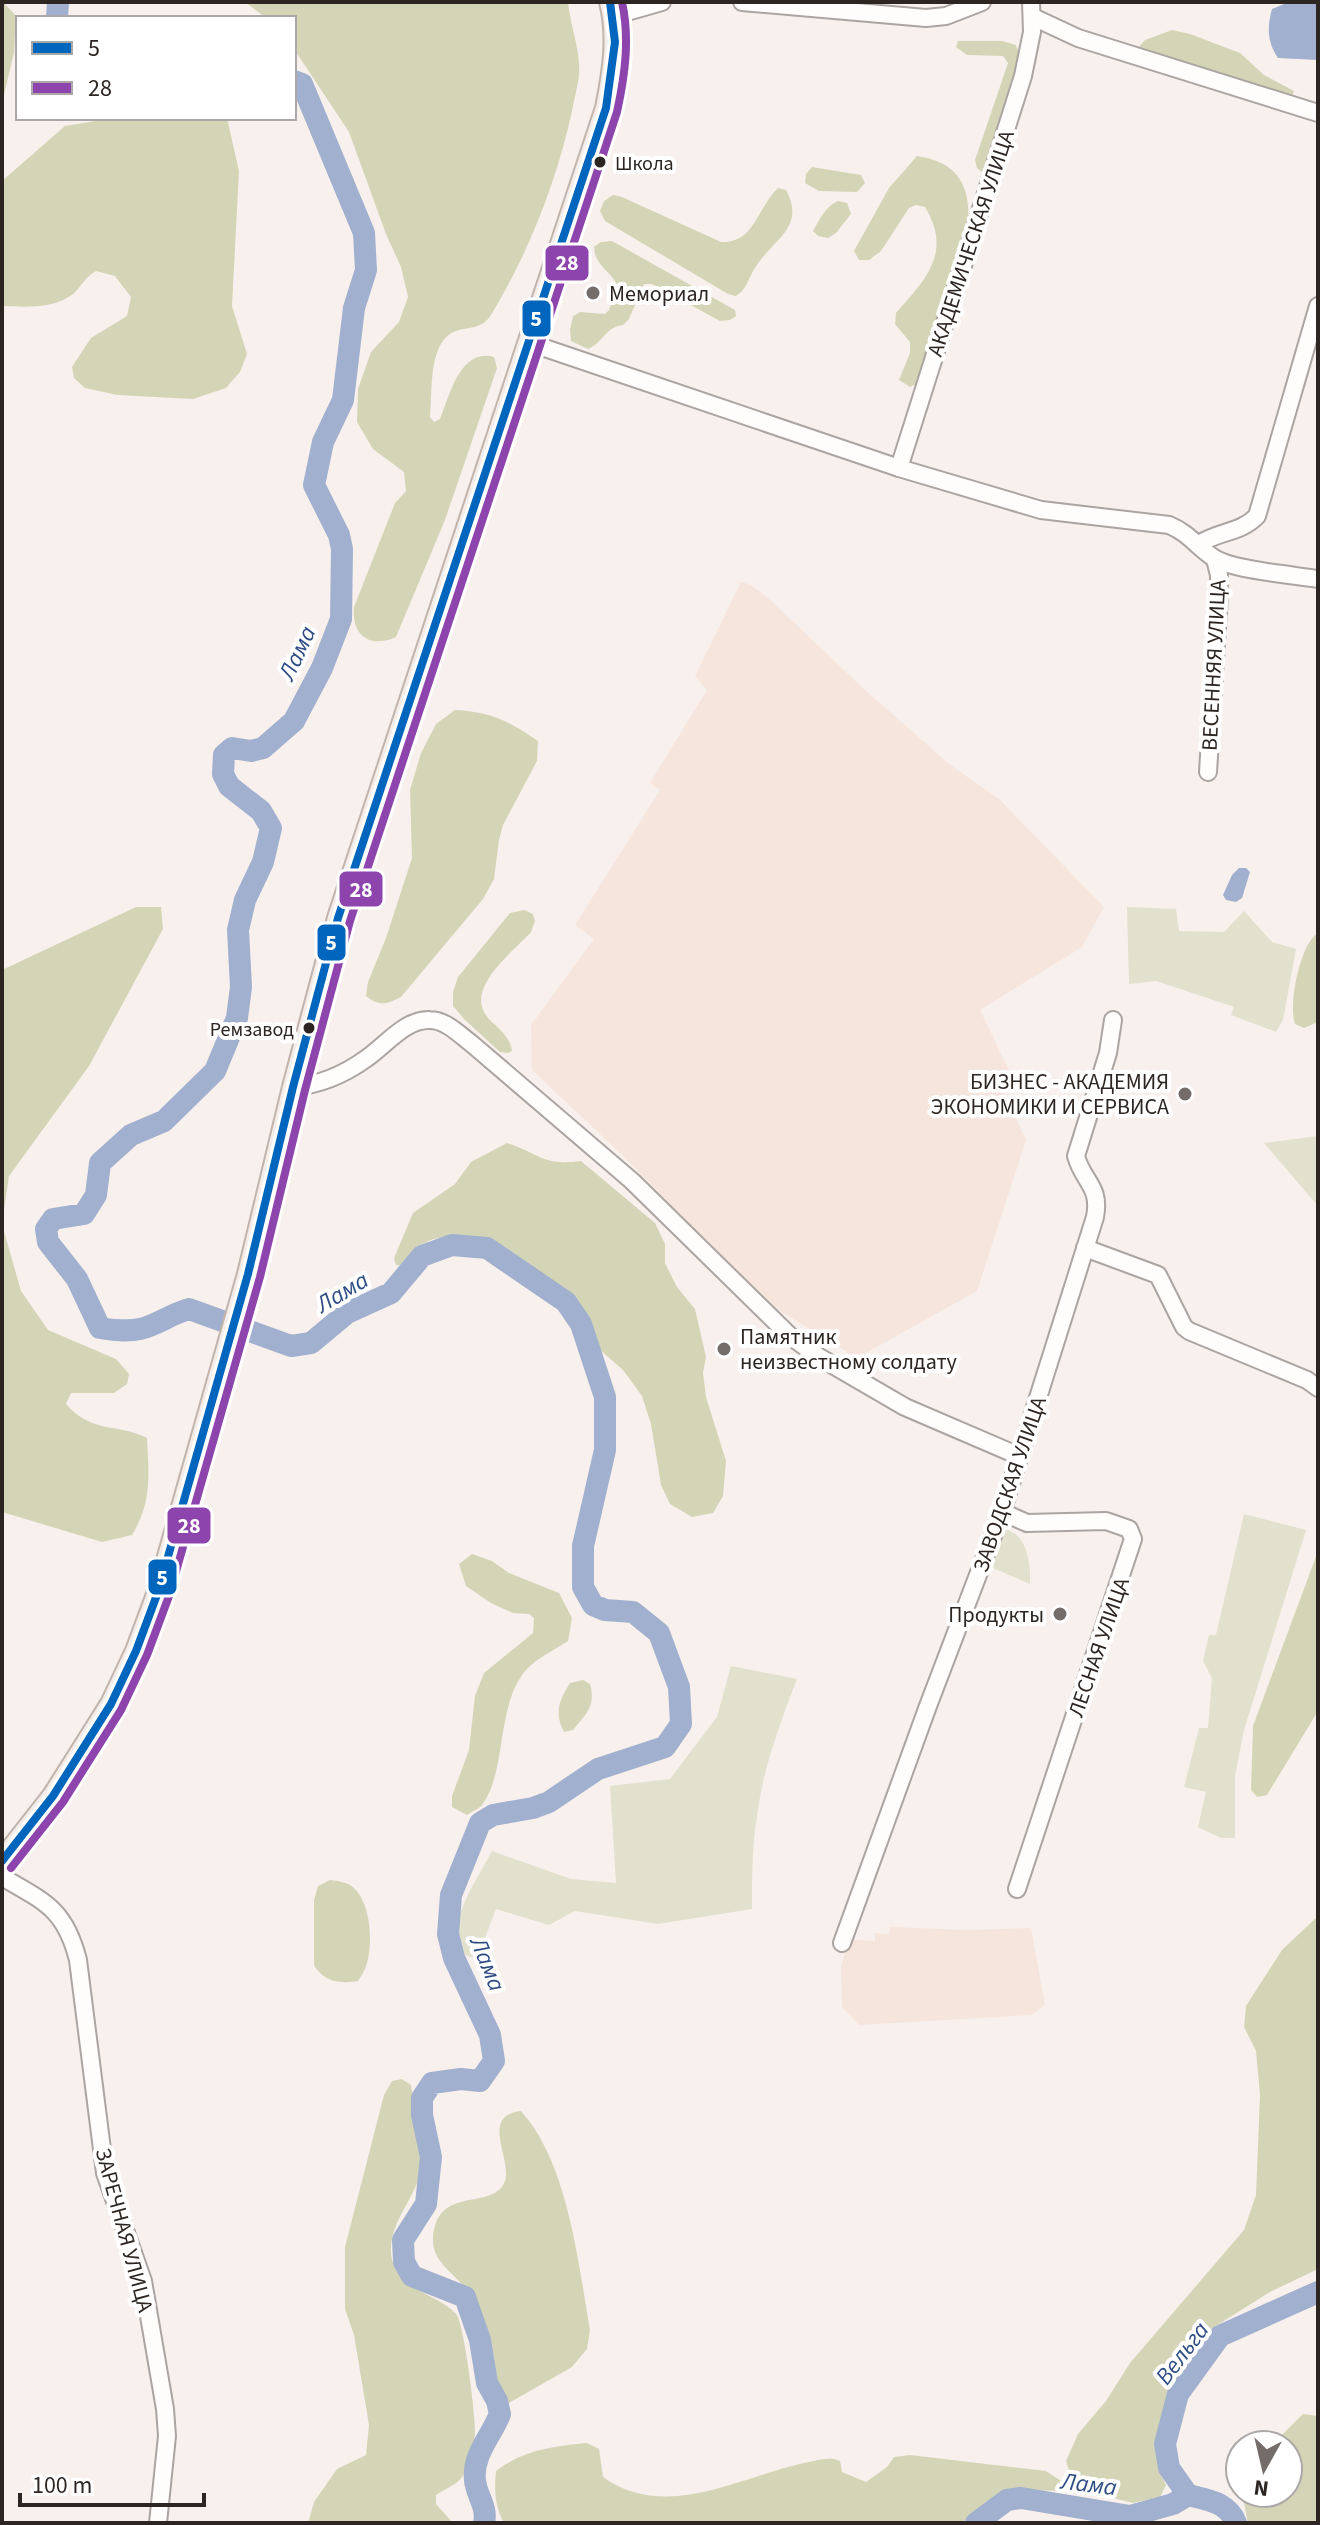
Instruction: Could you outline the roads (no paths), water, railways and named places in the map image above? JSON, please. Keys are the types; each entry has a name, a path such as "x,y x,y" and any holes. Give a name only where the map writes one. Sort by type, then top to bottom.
{"main road":[{"path":"2,1861 53,1796 111,1704 136,1651 170,1554 248,1274 338,918 606,108 612,78 612,9"}],"street":[{"path":"612,9 662,2"},
{"path":"742,2 926,18 946,16 975,4"},
{"name":"АКАДЕМИЧЕСКАЯ УЛИЦА","path":"899,468 1023,76 1032,10 1078,38 1318,113"},
{"path":"1199,544 1212,535 1248,526 1257,516 1318,306"},
{"path":"530,343 899,468 1041,510 1169,525 1186,532 1215,559 1318,579"},
{"name":"ВЕСЕННЯЯ УЛИЦА","path":"1208,772 1219,596 1215,559"},
{"path":"293,1087 332,1078 367,1058 417,1021 431,1020 446,1024 632,1181 790,1336 819,1357 905,1407 1019,1456"},
{"name":"ЗАВОДСКАЯ УЛИЦА","path":"842,1943 1002,1512 1085,1248 1098,1203 1096,1193 1076,1156 1108,1053 1113,1020"},
{"path":"1085,1248 1158,1275 1184,1327 1189,1331 1307,1380 1318,1388"},
{"name":"ЛЕСНАЯ УЛИЦА","path":"1002,1512 1027,1523 1114,1522 1129,1529 1133,1539 1017,1889"},
{"name":"ЗАРЕЧНАЯ УЛИЦА","path":"2,1877 43,1902 61,1918 71,1932 78,1960 105,2173 143,2281 165,2409 167,2436 158,2523"}],"water":[{"path":"1289,2 1318,2 1318,60 1278,58 1274,52 1269,34 1272,9"},
{"path":"1239,868 1250,872 1242,898 1236,902 1226,900 1223,895 1232,875"}],"waterway":[{"name":"Лама","path":"57,16 58,2"},
{"name":"Лама","path":"296,82 302,84 364,233 366,270 354,308 343,400 323,442 314,485 339,535 342,549 341,619 322,668 294,721 263,748 251,751 232,748 224,755 223,774 229,786 261,811 271,828 263,862 245,900 238,930 241,987 237,1018 215,1071 164,1121 131,1135 100,1163 96,1195 84,1214 53,1219 46,1229 48,1242 77,1279 100,1328 140,1329 189,1309 291,1346 311,1343 347,1313 391,1293 422,1256 452,1245 487,1248 566,1302 581,1324 605,1397 605,1450 583,1546 583,1587 593,1605 605,1610 633,1612 659,1633 679,1687 681,1724 665,1747 598,1769 549,1802 493,1815 480,1823 451,1895 448,1934 454,1958 490,2035 494,2061 480,2081 461,2079 432,2083 422,2098 422,2115 431,2157 426,2204 403,2240 404,2262 412,2276 465,2297 480,2340 487,2383 500,2414 479,2454 475,2471 484,2523"},
{"name":"Вельга","path":"1188,2495 1169,2468 1165,2444 1178,2394 1220,2336 1318,2292"},
{"name":"Лама","path":"976,2523 1007,2500 1021,2498 1130,2516 1173,2504 1188,2495 1223,2506 1236,2523"}],"place":[{"name":"Школа","path":"600,162"},
{"name":"Мемориал","path":"593,293"},
{"name":"Ремзавод","path":"309,1028"},
{"name":"БИЗНЕС - АКАДЕМИЯ ЭКОНОМИКИ И СЕРВИСА","path":"1185,1094"},
{"name":"Памятник неизвестному солдату","path":"724,1349"},
{"name":"Продукты","path":"1060,1614"}]}
